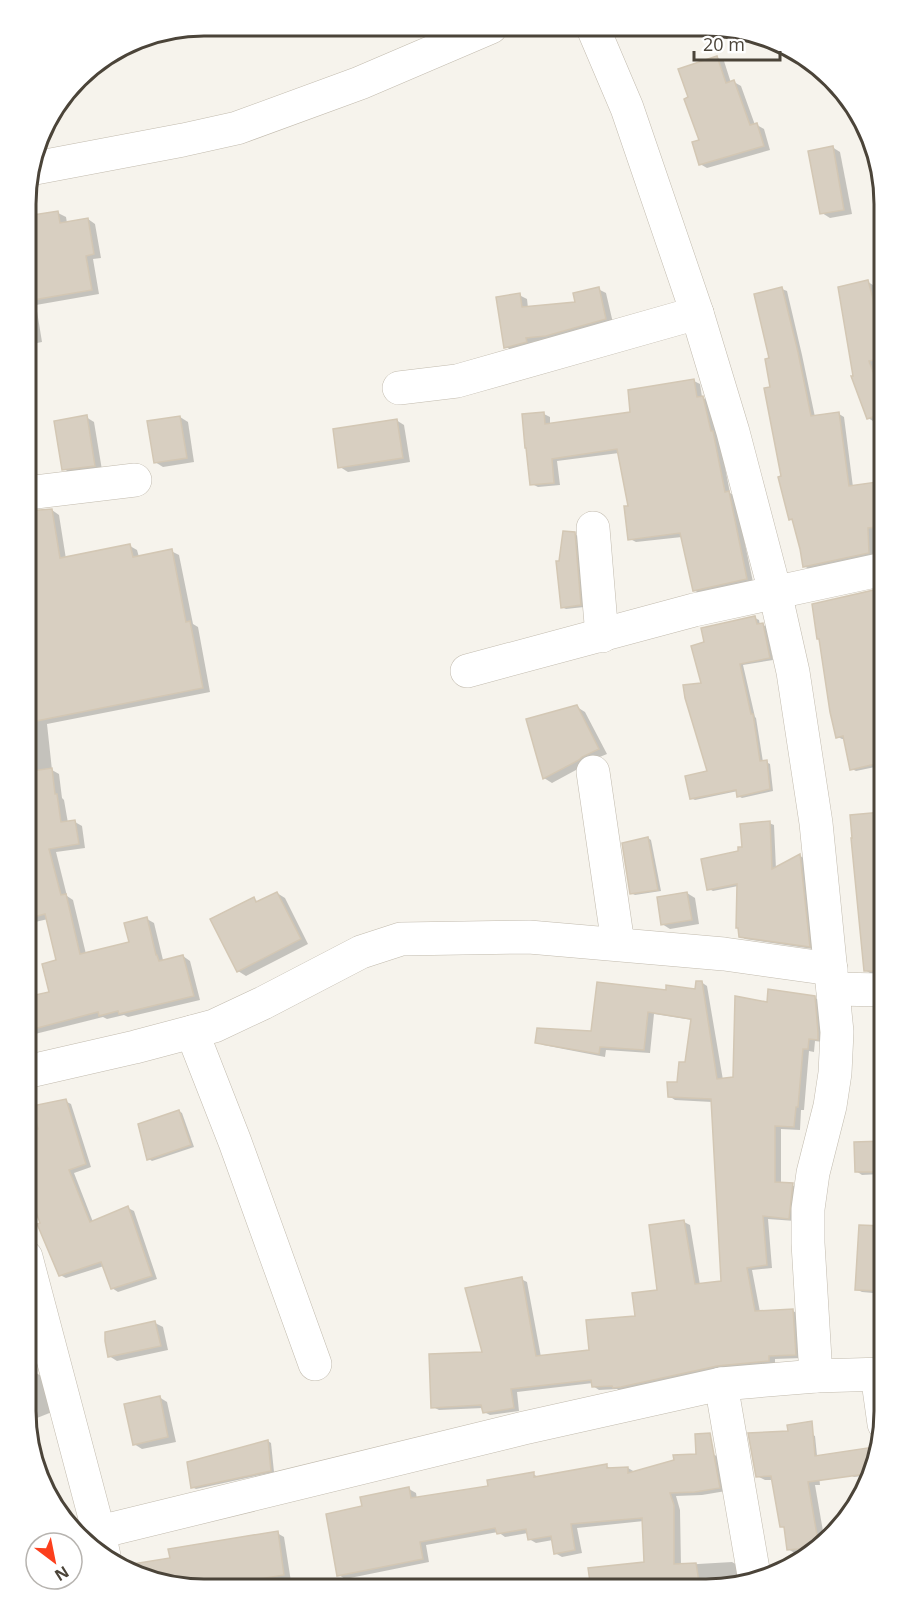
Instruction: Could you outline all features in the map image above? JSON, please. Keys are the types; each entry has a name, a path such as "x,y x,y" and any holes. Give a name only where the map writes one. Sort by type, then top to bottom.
{"street":[{"path":"40,167 237,128 360,83 469,36"},
{"path":"596,36 627,108 697,313 775,592 793,672 815,812 837,1032 835,1073 830,1106 813,1173 808,1209 807,1244 816,1376"},
{"path":"399,388 457,381 697,313"},
{"path":"36,492 135,480"},
{"path":"593,528 602,636"},
{"path":"467,671 694,610 775,592 874,578"},
{"path":"593,772 618,944"},
{"path":"36,1070 214,1026 361,952 401,939 529,938 724,954 874,988"},
{"path":"192,1032 235,1142 315,1364"},
{"path":"36,1298 94,1537"},
{"path":"98,1541 524,1428 722,1384 816,1376 874,1374"},
{"path":"722,1384 753,1572"}],"building":[{"path":"717,56 726,83 734,80 750,125 757,123 764,146 699,165 692,142 699,140 684,99 688,97 678,69"},
{"path":"833,146 844,210 820,214 808,151"},
{"path":"58,211 60,223 88,218 94,254 86,256 92,290 36,299 36,215"},
{"path":"868,280 873,299 874,360 869,361 874,374 874,417 867,419 851,376 853,376 838,287"},
{"path":"599,287 606,319 546,336 526,338 527,342 504,348 496,297 520,293 522,307 575,302 573,293"},
{"path":"782,287 811,416 839,412 849,486 874,482 874,527 868,528 869,553 803,567 792,519 789,520 778,477 781,476 764,388 770,387 765,359 769,358 754,294"},
{"path":"694,379 697,397 703,396 711,431 713,431 725,492 729,491 747,579 693,591 680,533 628,540 624,506 628,506 617,449 552,459 554,483 530,485 522,414 544,412 545,424 630,412 628,390"},
{"path":"87,415 95,466 62,470 54,421"},
{"path":"180,416 187,458 154,463 147,421"},
{"path":"397,419 403,458 338,468 333,429"},
{"path":"52,509 60,558 130,544 133,557 172,549 186,622 190,621 203,688 36,721 36,510"},
{"path":"563,531 575,532 581,605 561,608 556,561 559,561"},
{"path":"874,590 874,764 850,770 843,736 836,738 812,604"},
{"path":"755,616 757,624 763,623 770,658 740,664 751,714 753,714 760,761 767,760 770,789 737,797 736,790 690,799 685,776 707,771 683,685 701,683 691,646 704,642 701,628"},
{"path":"577,705 599,749 543,779 526,719"},
{"path":"52,768 61,822 75,820 79,844 49,849 61,895 66,894 80,954 129,942 124,923 147,917 159,961 183,955 194,996 119,1014 118,1011 99,1016 98,1012 36,1028 36,995 49,992 42,964 56,960 45,914 36,916 36,770"},
{"path":"874,813 874,971 864,971 850,815"},
{"path":"770,821 772,869 800,854 810,947 739,937 738,928 736,928 737,884 707,890 701,859 738,851 738,847 742,847 740,824"},
{"path":"648,837 658,890 630,894 622,843"},
{"path":"277,892 301,939 237,972 210,919 254,897 256,902"},
{"path":"687,892 692,920 661,925 657,897"},
{"path":"696,981 702,981 717,1079 733,1077 735,996 767,1002 768,989 815,996 818,1040 809,1039 808,1049 803,1049 794,1127 775,1126 775,1182 793,1183 789,1219 763,1216 767,1265 747,1268 755,1311 793,1309 796,1355 769,1356 769,1361 717,1366 613,1388 612,1386 592,1387 591,1380 511,1389 514,1408 483,1413 481,1405 431,1408 429,1354 482,1352 465,1288 522,1277 536,1356 589,1350 586,1320 635,1316 632,1293 657,1290 649,1225 684,1220 695,1284 721,1281 711,1099 668,1097 667,1082 677,1082 679,1062 685,1062 691,1019 648,1012 644,1050 600,1047 599,1054 535,1043 537,1028 591,1031 597,982 666,990 666,985 695,989"},
{"path":"66,1099 86,1164 69,1170 90,1222 128,1206 152,1276 111,1289 101,1262 59,1276 37,1224 40,1223 36,1212 36,1130 38,1129 36,1105"},
{"path":"179,1110 191,1145 147,1160 138,1124"},
{"path":"874,1141 874,1172 855,1172 854,1142"},
{"path":"859,1225 874,1226 874,1291 855,1290"},
{"path":"155,1321 161,1346 108,1357 105,1332"},
{"path":"160,1396 168,1437 133,1445 124,1404"},
{"path":"812,1421 815,1456 870,1448 861,1475 808,1482 817,1536 802,1549 787,1550 784,1527 780,1527 771,1476 756,1477 748,1433 788,1431 787,1425"},
{"path":"710,1433 720,1488 670,1493 674,1505 674,1564 696,1563 698,1579 590,1579 588,1568 644,1562 642,1518 571,1524 575,1550 554,1554 551,1536 528,1540 526,1529 497,1534 495,1528 420,1542 423,1559 337,1576 326,1514 362,1506 360,1497 409,1487 411,1498 488,1486 487,1480 534,1472 534,1477 607,1464 607,1468 628,1467 628,1473 674,1460 673,1455 696,1454 695,1434"},
{"path":"268,1440 271,1471 191,1488 187,1462"},
{"path":"278,1531 284,1575 260,1579 182,1578 134,1564 170,1558 168,1549"}]}
